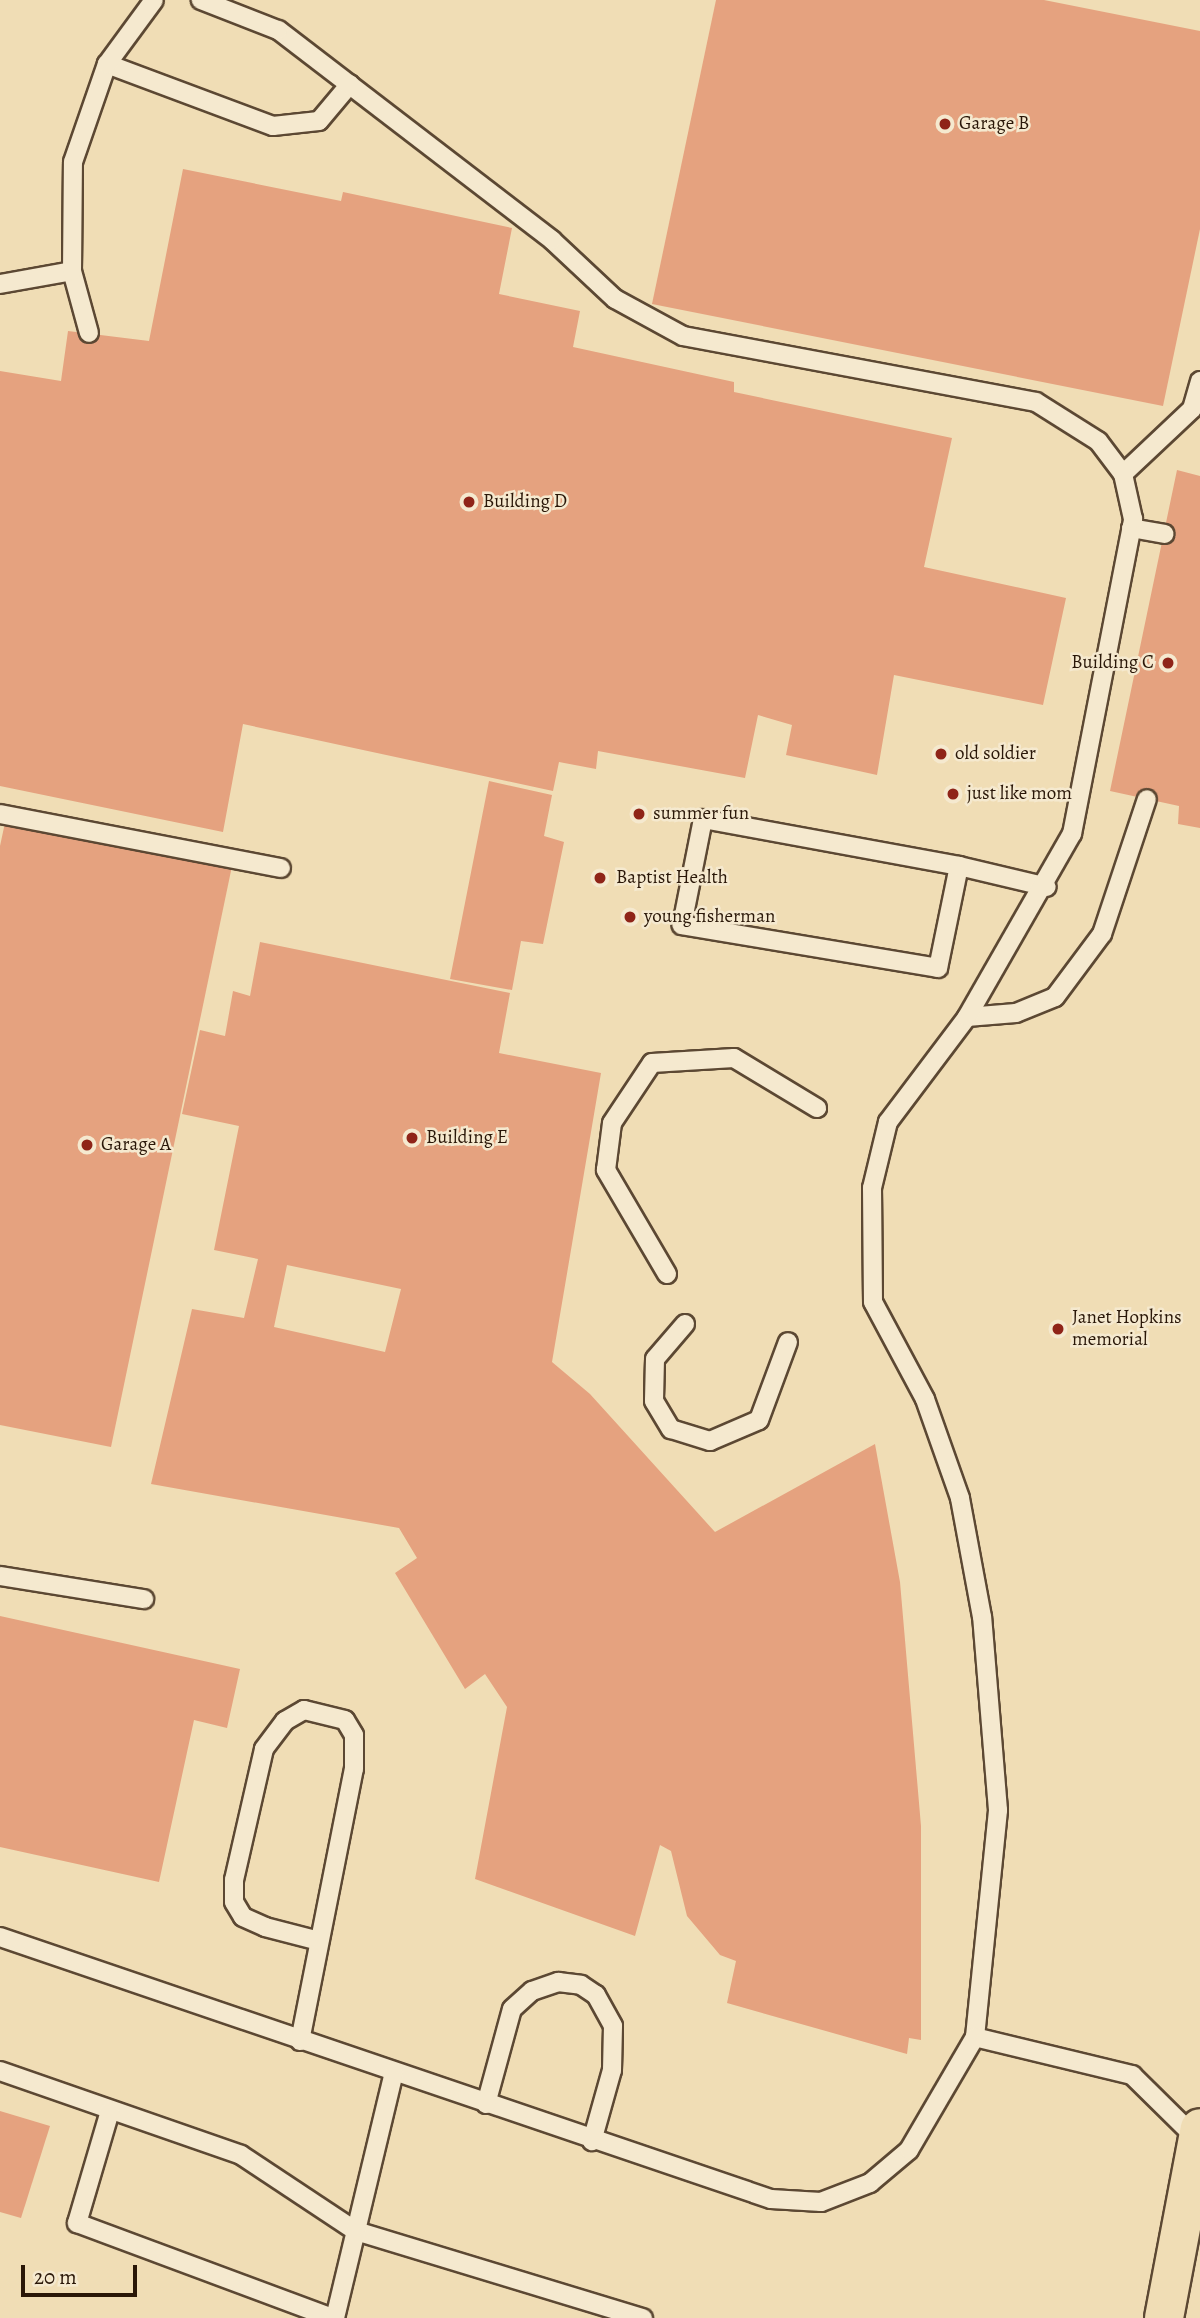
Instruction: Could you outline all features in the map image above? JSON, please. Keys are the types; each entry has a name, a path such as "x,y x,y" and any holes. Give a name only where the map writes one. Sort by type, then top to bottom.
{"main road":[{"path":"1164,2318 1199,2134"}],"lane":[{"path":"89,333 72,271 73,162 107,64 154,0"},
{"path":"0,1937 592,2141 771,2199 821,2202 870,2183 909,2150 975,2037 998,1810 982,1617 960,1498 925,1399 873,1302 872,1188 888,1122 967,1017 1047,887 1072,834 1131,528 1131,496 1123,474 1098,441 1036,402 683,336 615,299 552,240 278,30 201,0"},
{"path":"107,64 272,126 319,121 350,84"},
{"path":"0,284 72,271"},
{"path":"1123,474 1192,409 1200,381"},
{"path":"1131,528 1164,534"},
{"path":"967,1017 1016,1013 1055,997 1102,934 1147,799"},
{"path":"0,814 282,868"},
{"path":"959,866 938,968 682,925 703,819 959,866 1047,887"},
{"path":"667,1274 606,1170 612,1123 652,1063 734,1058 817,1108"},
{"path":"685,1324 654,1359 654,1401 671,1429 710,1441 759,1420 788,1342"},
{"path":"0,1576 144,1599"},
{"path":"300,2040 354,1769 354,1735 345,1720 304,1710 285,1721 264,1749 234,1880 234,1902 243,1917 265,1927 319,1941"},
{"path":"486,2104 512,2009 532,1991 558,1982 581,1985 596,1995 613,2026 612,2070 592,2141"},
{"path":"975,2037 1132,2075 1199,2134"},
{"path":"0,2071 241,2155 356,2231 643,2318"},
{"path":"110,2111 77,2223 333,2318 394,2073"}],"building":[{"name":"Garage B","path":"716,0 1044,0 1200,31 1200,229 1163,406 652,304"},
{"name":"Building D","path":"183,169 341,201 343,192 512,228 499,294 580,311 573,347 734,382 734,392 952,438 924,567 1066,598 1043,705 894,675 877,775 786,755 792,725 758,715 745,778 598,751 596,769 559,762 553,791 243,724 223,832 0,786 0,371 61,381 68,331 149,341"},
{"name":"Building C","path":"1177,470 1200,476 1200,828 1178,824 1179,806 1110,791"},
{"path":"489,781 552,795 544,836 564,842 543,944 521,941 512,990 450,979"},
{"name":"Garage A","path":"6,818 232,866 111,1447 0,1425 0,846"},
{"path":"260,942 510,993 499,1053 601,1073 552,1362 590,1394 715,1532 875,1444 900,1582 921,1826 921,2040 909,2038 907,2054 727,2003 736,1961 720,1955 687,1916 671,1851 660,1845 635,1936 475,1879 507,1707 485,1674 465,1689 395,1573 417,1558 399,1528 151,1484 192,1309 244,1318 258,1259 214,1250 239,1126 182,1114 200,1030 225,1036 233,991 250,996","holes":["287,1265 401,1289 385,1352 274,1327"]},
{"path":"0,1616 240,1669 227,1728 194,1720 159,1882 0,1847"},
{"path":"0,2111 50,2126 21,2218 0,2212"}],"place":[{"name":"Garage B","path":"945,124"},
{"name":"Building D","path":"469,502"},
{"name":"Building C","path":"1168,663"},
{"name":"old soldier","path":"941,754"},
{"name":"just like mom","path":"953,794"},
{"name":"summer fun","path":"639,814"},
{"name":"Baptist Health","path":"600,878"},
{"name":"young fisherman","path":"630,917"},
{"name":"Building E","path":"412,1138"},
{"name":"Garage A","path":"87,1145"},
{"name":"Janet Hopkins memorial","path":"1058,1329"}]}
